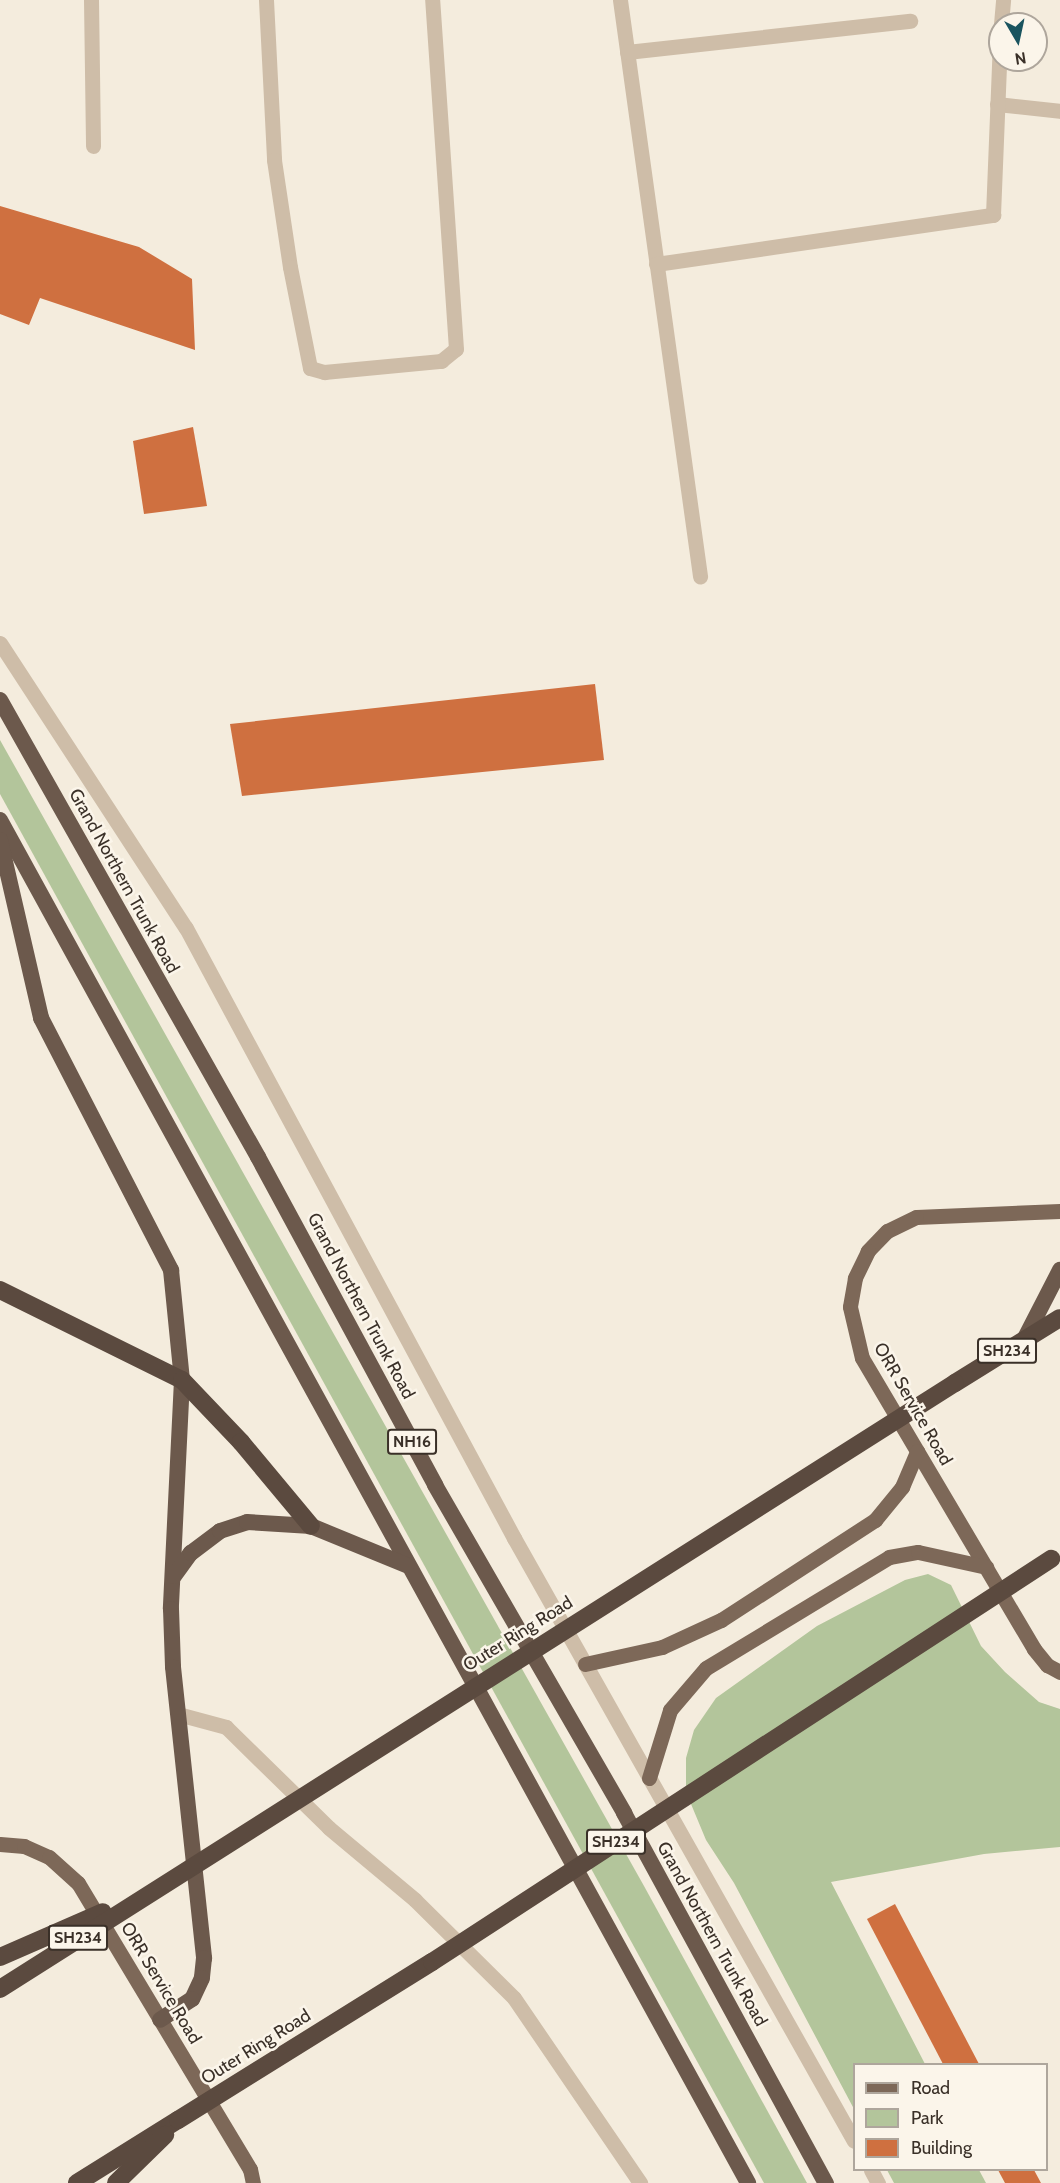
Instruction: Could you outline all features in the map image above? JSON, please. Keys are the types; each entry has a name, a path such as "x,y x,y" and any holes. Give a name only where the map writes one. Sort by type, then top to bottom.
{"highway":[{"name":"Grand Northern Trunk Road","path":"0,700 258,1157 435,1485 630,1823 826,2183"},
{"path":"0,820 406,1565 748,2183"},
{"path":"0,840 41,1018 171,1270 182,1380 171,1609 178,1714 204,1958 202,1978 192,1999 160,2020"},
{"path":"1024,1340 1060,1270"},
{"path":"0,1290 182,1380 241,1442 311,1526"},
{"name":"Outer Ring Road","path":"0,1989 1060,1318"},
{"path":"174,1576 191,1553 220,1531 247,1522 311,1526 406,1565"},
{"name":"Outer Ring Road","path":"84,2179 432,1962 1055,1557"},
{"path":"0,1957 157,1888"},
{"path":"116,2183 178,2120"}],"main road":[{"name":"ORR Service Road","path":"1060,1211 916,1217 887,1231 868,1251 855,1278 850,1307 853,1331 862,1358 1034,1649 1047,1665 1060,1672"},
{"path":"585,1664 662,1647 730,1614 875,1520 902,1487 917,1451"},
{"path":"649,1778 670,1710 706,1668 889,1557 918,1552 950,1556 986,1567"},
{"name":"ORR Service Road","path":"0,1844 24,1846 49,1857 78,1883 250,2169 253,2183"}],"street":[{"path":"91,0 93,146"},
{"path":"266,0 274,160 290,267 310,368 324,372 441,361 456,349 432,0"},
{"path":"620,0 700,576"},
{"path":"627,52 910,21"},
{"path":"657,264 993,215 998,72"},
{"path":"997,104 1060,111"},
{"path":"0,643 186,928 585,1664 853,2137"},
{"path":"178,1714 226,1727 329,1828 415,1900 514,1998 640,2183"}],"green space":[{"path":"0,740 644,1886 807,2183 764,2183 0,794"},
{"path":"928,1574 951,1585 981,1646 1005,1672 1039,1702 1060,1709 1060,1847 984,1854 831,1882 924,2063 853,2063 853,2107 734,1883 706,1840 686,1792 686,1758 694,1730 716,1698 817,1626 905,1580"},
{"path":"888,2171 980,2171 986,2183 894,2183"}],"building":[{"path":"0,206 139,247 192,279 195,350 40,298 29,325 0,314"},
{"path":"193,427 207,506 144,514 133,441"},
{"path":"595,684 604,760 242,796 230,724"},
{"path":"895,1904 978,2063 942,2063 867,1919"},
{"path":"999,2171 1035,2171 1041,2183 1005,2183"}]}
